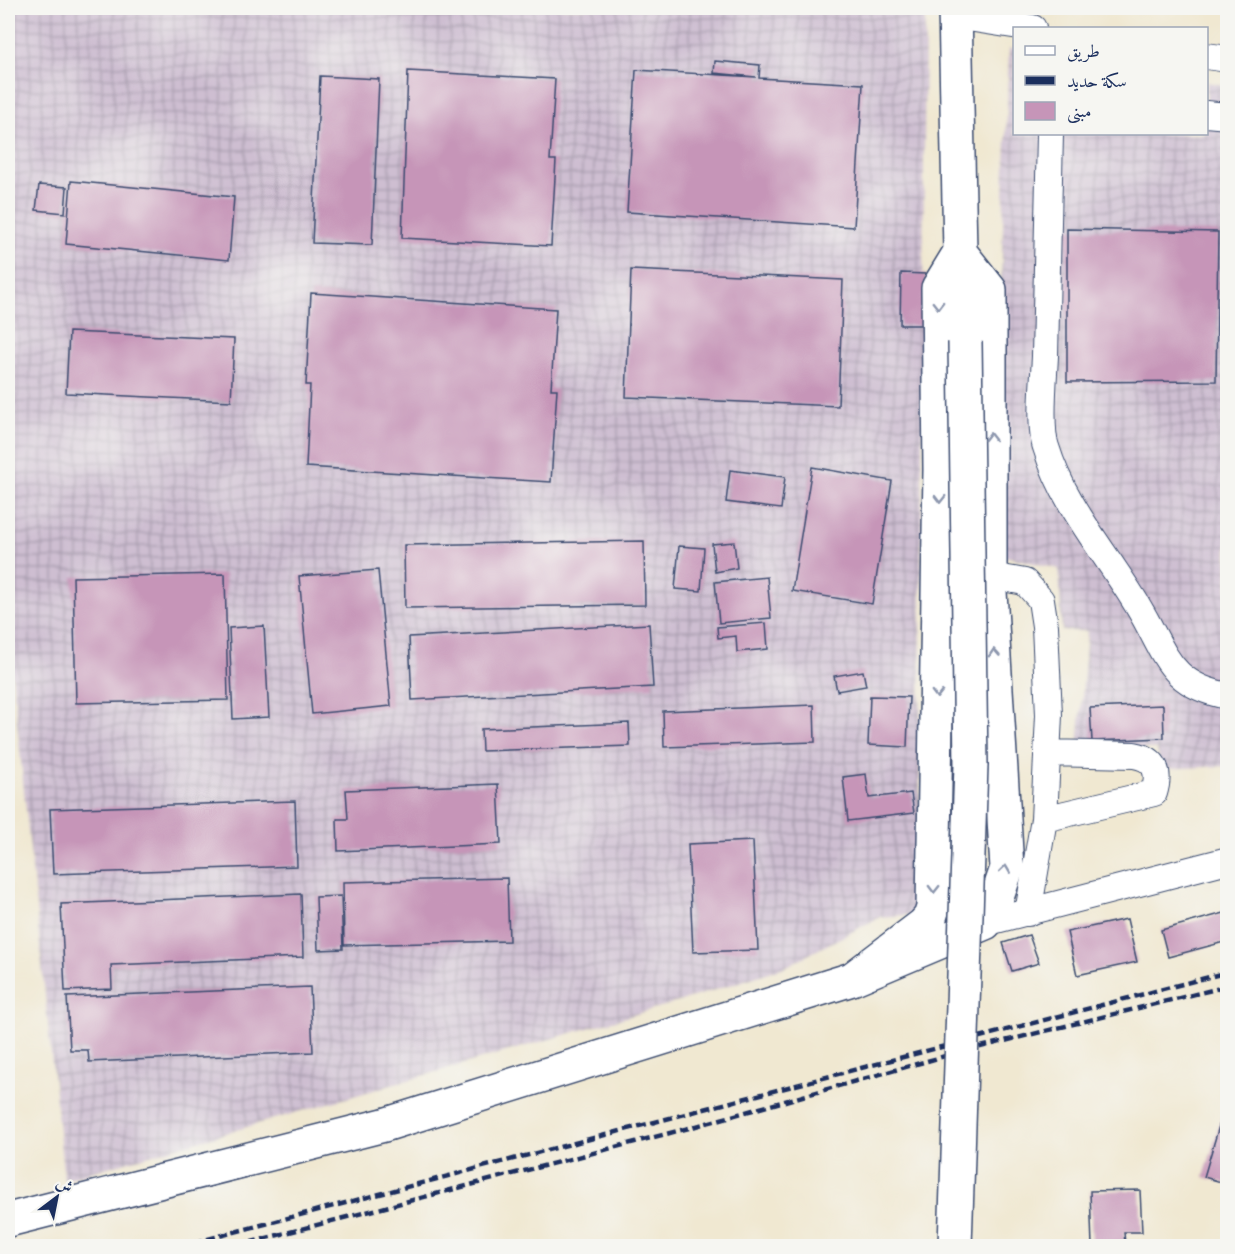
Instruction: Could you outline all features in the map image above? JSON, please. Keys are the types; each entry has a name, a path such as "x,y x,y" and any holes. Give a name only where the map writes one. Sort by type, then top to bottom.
{"main road":[{"path":"955,12 960,252 965,342 971,765 955,1246"},
{"path":"8,1220 384,1125 852,979 986,923 1007,868 990,576 990,290 960,252"},
{"path":"852,979 923,926 933,908 940,470 938,288 960,252"}],"street":[{"path":"955,12 1028,27"},
{"path":"1208,56 1227,59"},
{"path":"1208,114 1227,116"},
{"path":"1050,135 1044,444 1070,502 1139,608 1172,669 1194,685 1227,696"},
{"path":"990,576 1025,582 1041,600 1045,626 1049,715 1044,819 1028,913"},
{"path":"1044,819 1154,793 1157,780 1152,762 1146,757 1047,753"},
{"path":"986,923 1227,860"}],"shaded area":[{"path":"8,8 925,8 919,914 880,917 785,967 678,1002 64,1180 8,635"},
{"path":"1009,48 1013,49 1013,135 1208,135 1208,82 1227,86 1227,766 1161,769 1157,749 1078,748 1087,631 1062,631 1059,569 992,553"}],"building":[{"path":"715,61 760,65 759,78 863,84 854,227 627,212 636,70 756,77 714,73"},
{"path":"408,71 555,79 550,160 556,160 551,246 402,238"},
{"path":"320,76 379,79 372,245 312,243"},
{"path":"71,181 234,197 229,260 66,244"},
{"path":"39,185 67,187 65,213 36,210"},
{"path":"1067,229 1218,232 1216,381 1067,382"},
{"path":"631,270 843,280 838,406 626,397"},
{"path":"901,273 926,274 925,325 900,325"},
{"path":"311,293 556,309 551,389 557,389 551,482 306,467 310,385 306,385"},
{"path":"69,332 234,339 231,401 66,393"},
{"path":"812,467 892,481 872,604 792,591"},
{"path":"730,470 785,477 781,509 726,502"},
{"path":"644,541 645,605 405,608 404,545"},
{"path":"734,542 737,568 715,572 712,544"},
{"path":"679,546 704,548 701,591 675,589"},
{"path":"378,570 391,706 312,714 299,576"},
{"path":"225,574 228,700 76,703 73,577"},
{"path":"767,577 771,618 719,623 715,582"},
{"path":"766,623 768,649 737,652 736,636 718,638 717,627"},
{"path":"649,624 653,687 412,700 409,637"},
{"path":"264,626 269,717 233,719 229,628"},
{"path":"863,671 866,686 837,691 834,676"},
{"path":"870,696 909,697 907,747 868,745"},
{"path":"814,705 815,742 664,747 663,711"},
{"path":"1163,705 1164,738 1092,741 1090,708"},
{"path":"629,723 630,746 482,751 481,729"},
{"path":"866,774 869,798 911,793 914,813 848,821 843,777"},
{"path":"498,784 501,844 338,851 337,819 348,819 346,790"},
{"path":"295,801 297,866 53,874 50,809"},
{"path":"753,841 758,950 693,952 688,844"},
{"path":"507,878 509,941 344,945 343,882"},
{"path":"301,894 303,957 111,965 112,989 65,991 61,904"},
{"path":"341,896 343,949 318,950 316,897"},
{"path":"1228,912 1228,941 1168,957 1161,930"},
{"path":"1127,919 1137,962 1077,975 1067,932"},
{"path":"1029,935 1039,963 1012,971 1003,943"},
{"path":"310,987 313,1052 89,1062 88,1050 70,1050 67,997"},
{"path":"1222,1116 1228,1118 1228,1184 1204,1177"},
{"path":"1140,1190 1142,1232 1124,1232 1125,1245 1092,1246 1090,1191"}],"railway":[{"path":"181,1246 1228,972"},
{"path":"236,1246 689,1128 952,1054 1228,986"}]}
